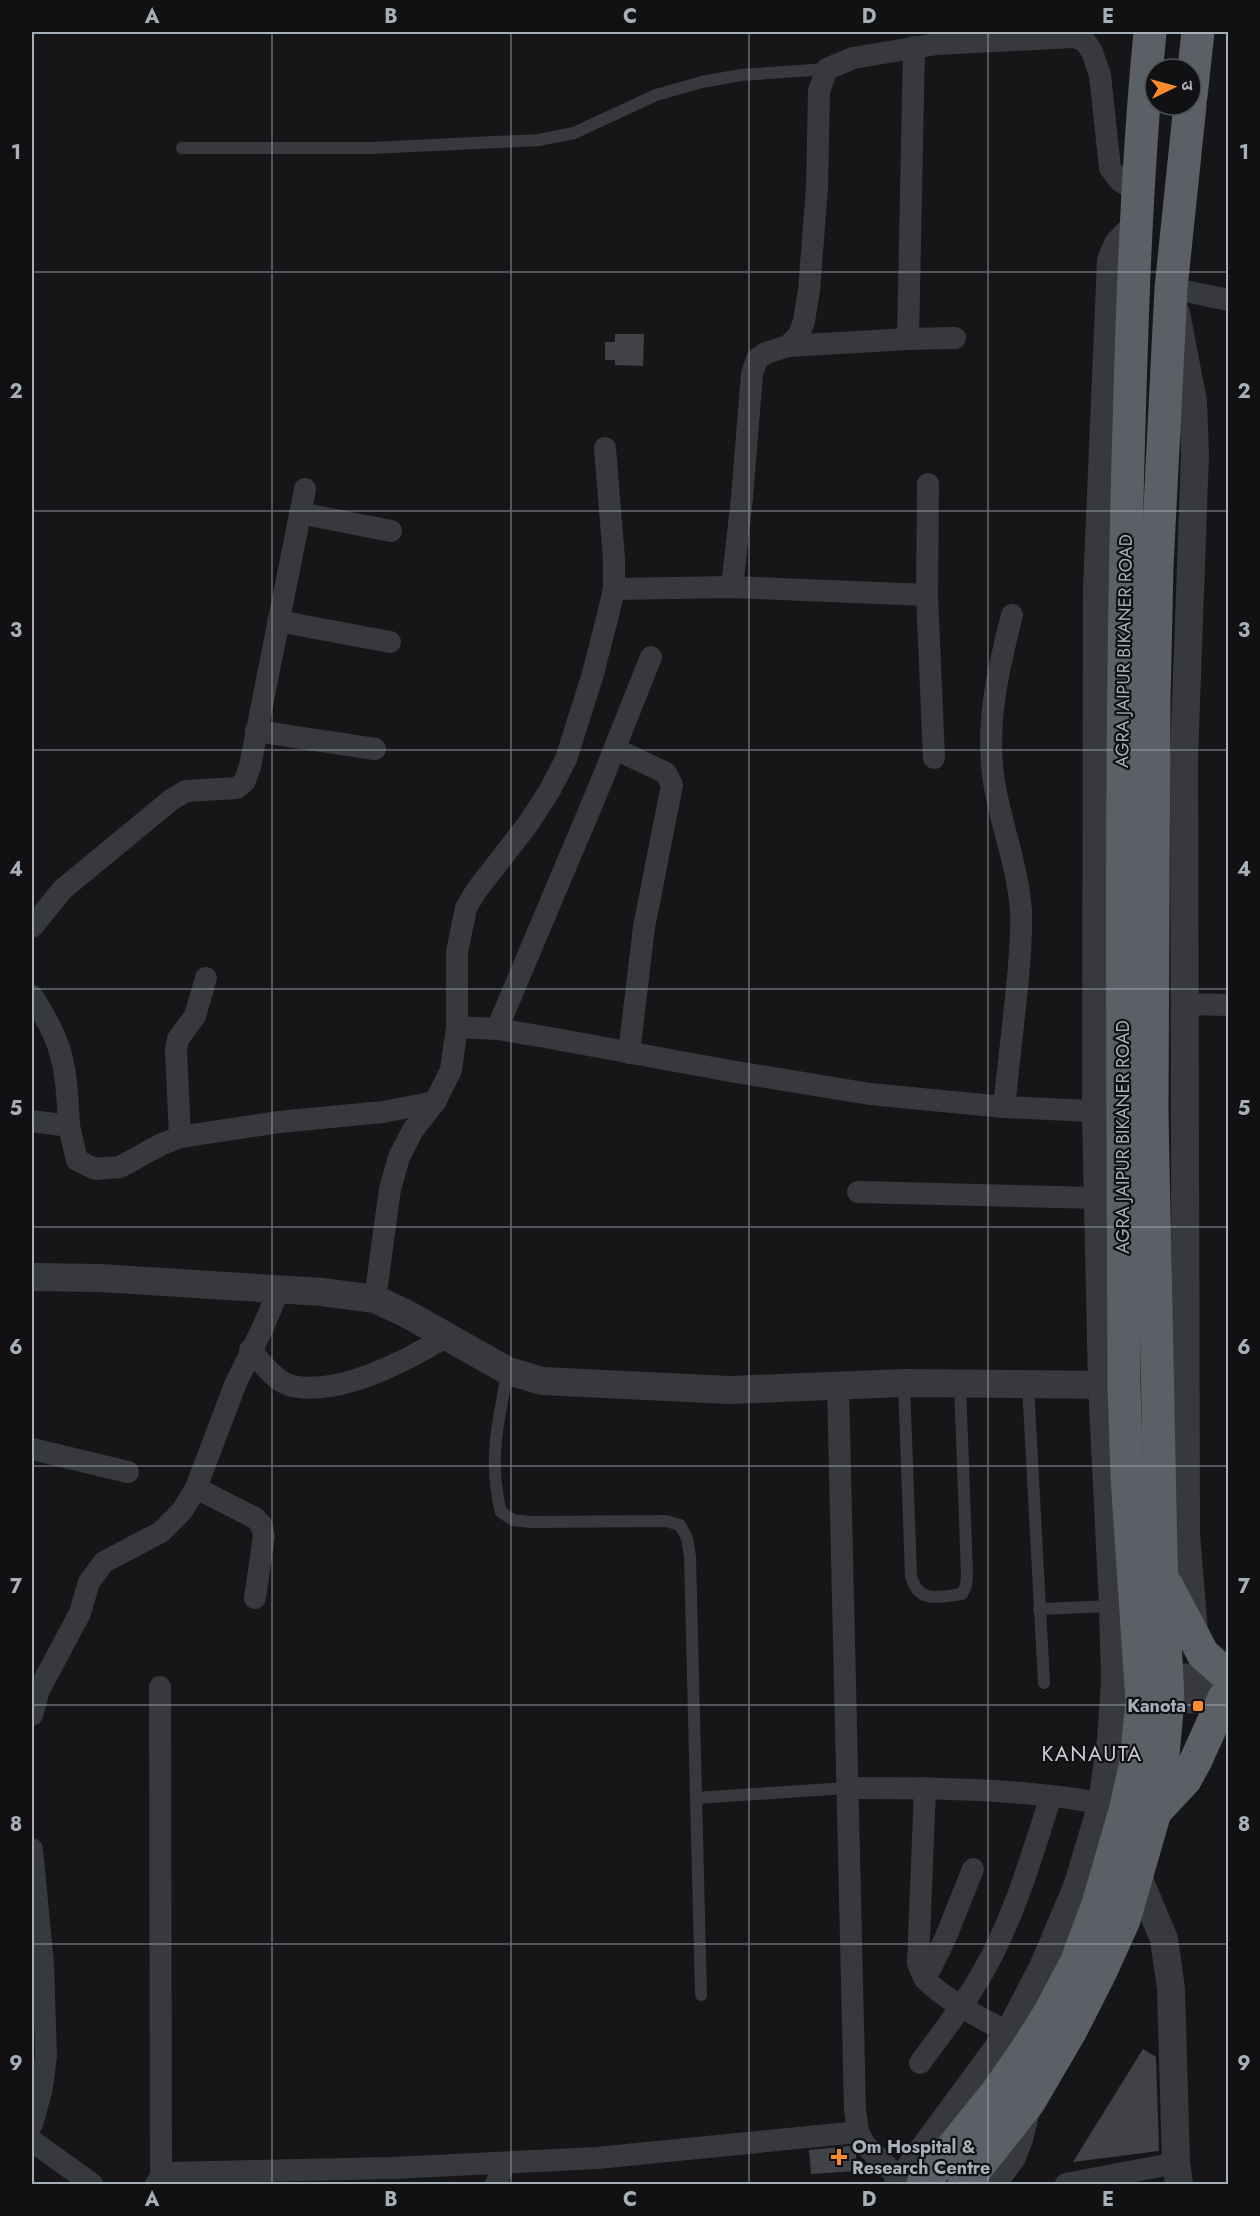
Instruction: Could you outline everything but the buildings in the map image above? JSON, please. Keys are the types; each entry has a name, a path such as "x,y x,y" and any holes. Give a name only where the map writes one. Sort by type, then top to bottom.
{"highway":[{"name":"AGRA JAIPUR BIKANER ROAD","path":"1141,1690 1127,1477 1113,1385 1110,1112 1121,821 1135,226 1150,32"},
{"path":"1195,57 1198,32"},
{"name":"AGRA JAIPUR BIKANER ROAD","path":"907,2183 997,2092 1026,2052 1076,1963 1098,1904 1128,1809 1141,1690 1163,1579 1152,1113 1154,700 1158,556 1171,288 1189,117"},
{"path":"1128,1809 1185,1780 1227,1687 1203,1654 1163,1579"},
{"name":"AGRA JAIPUR BIKANER ROAD","path":"964,2184 1029,2102 1070,2032 1124,1920 1137,1875 1128,1809"}],"street":[{"path":"788,346 799,334 804,321 809,290 817,188 819,91 827,69 853,58 914,46 1074,37 1085,41 1092,52 1100,75 1110,168 1119,180 1137,192"},
{"path":"908,339 914,46"},
{"path":"1194,1636 1186,1534 1184,759 1195,453 1193,402 1171,288 1228,300"},
{"path":"732,587 752,374 758,359 766,353 788,346 955,338"},
{"path":"375,1299 390,1189 399,1157 413,1130 435,1102 452,1070 457,1027 458,952 466,908 550,790 566,759 592,677 614,589 613,541 605,448"},
{"path":"928,484 927,595 934,758"},
{"path":"32,927 63,889 171,800 186,791 237,788 244,781 305,489"},
{"path":"300,513 391,531"},
{"path":"614,589 732,587 927,595"},
{"path":"1004,1107 1020,951 1021,912 1017,878 994,781 991,746 998,669 1012,615"},
{"path":"279,621 390,642"},
{"path":"497,1029 615,749 651,657"},
{"path":"256,731 375,748"},
{"path":"615,749 656,766 666,773 672,784 644,927 629,1053"},
{"path":"180,1137 176,1050 178,1039 195,1016 206,978"},
{"path":"32,996 55,1033 62,1054 67,1076 69,1126 77,1160 95,1168 120,1167 180,1137 279,1122 382,1112 435,1102"},
{"path":"1184,1004 1228,1005"},
{"path":"457,1027 497,1029 870,1094 1004,1107 1110,1112 1098,1198 1113,1385 1113,1606 1141,1690 1128,1809 1077,1887 1044,1965 1009,2033 907,2183 865,2145 858,2132 855,2110 838,1386"},
{"path":"32,1121 69,1126"},
{"path":"858,1192 1098,1198"},
{"path":"32,1277 100,1278 279,1289 375,1299 407,1314 508,1371 542,1381 730,1390 960,1382 1113,1385"},
{"path":"32,1713 39,1690 80,1613 89,1582 104,1562 161,1532 182,1511 196,1488 235,1385 279,1289"},
{"path":"250,1350 277,1379 291,1386 327,1386 389,1367 416,1355 446,1337"},
{"path":"32,1449 128,1472"},
{"path":"196,1488 255,1518 261,1524 264,1536 255,1598"},
{"path":"159,2181 160,1687"},
{"path":"1141,1690 1227,1687"},
{"path":"847,1788 985,1790 1051,1796 1128,1809"},
{"path":"925,1788 918,1963 925,1979 961,2006 1009,2033"},
{"path":"920,2063 983,1972 1006,1927 1051,1796"},
{"path":"32,1848 43,1964 46,2055 42,2088 32,2124"},
{"path":"925,1979 948,1932 973,1869"},
{"path":"1066,2184 1177,2174 1171,1989 1164,1939 1137,1875"},
{"path":"992,2184 1012,2157 1029,2102"},
{"path":"159,2181 169,2174 500,2174 608,2157 858,2132"},
{"path":"32,2141 92,2184"}],"lane":[{"path":"182,148 371,148 539,140 574,133 656,95 702,82 741,75 827,69"},
{"path":"508,1371 495,1430 496,1493 501,1512 513,1520 530,1522 666,1521 680,1525 687,1538 690,1557 701,1995"},
{"path":"904,1383 911,1576 914,1588 922,1595 934,1598 962,1594 967,1580 960,1382"},
{"path":"1029,1385 1044,1683"},
{"path":"1040,1609 1113,1606"},
{"path":"696,1798 847,1788"}],"place":[{"name":"Kanota","path":"1198,1706"},
{"name":"Om Hospital & Research Centre","path":"839,2157"}],"district":[{"name":"KANAUTA","path":"1092,1754"}]}
